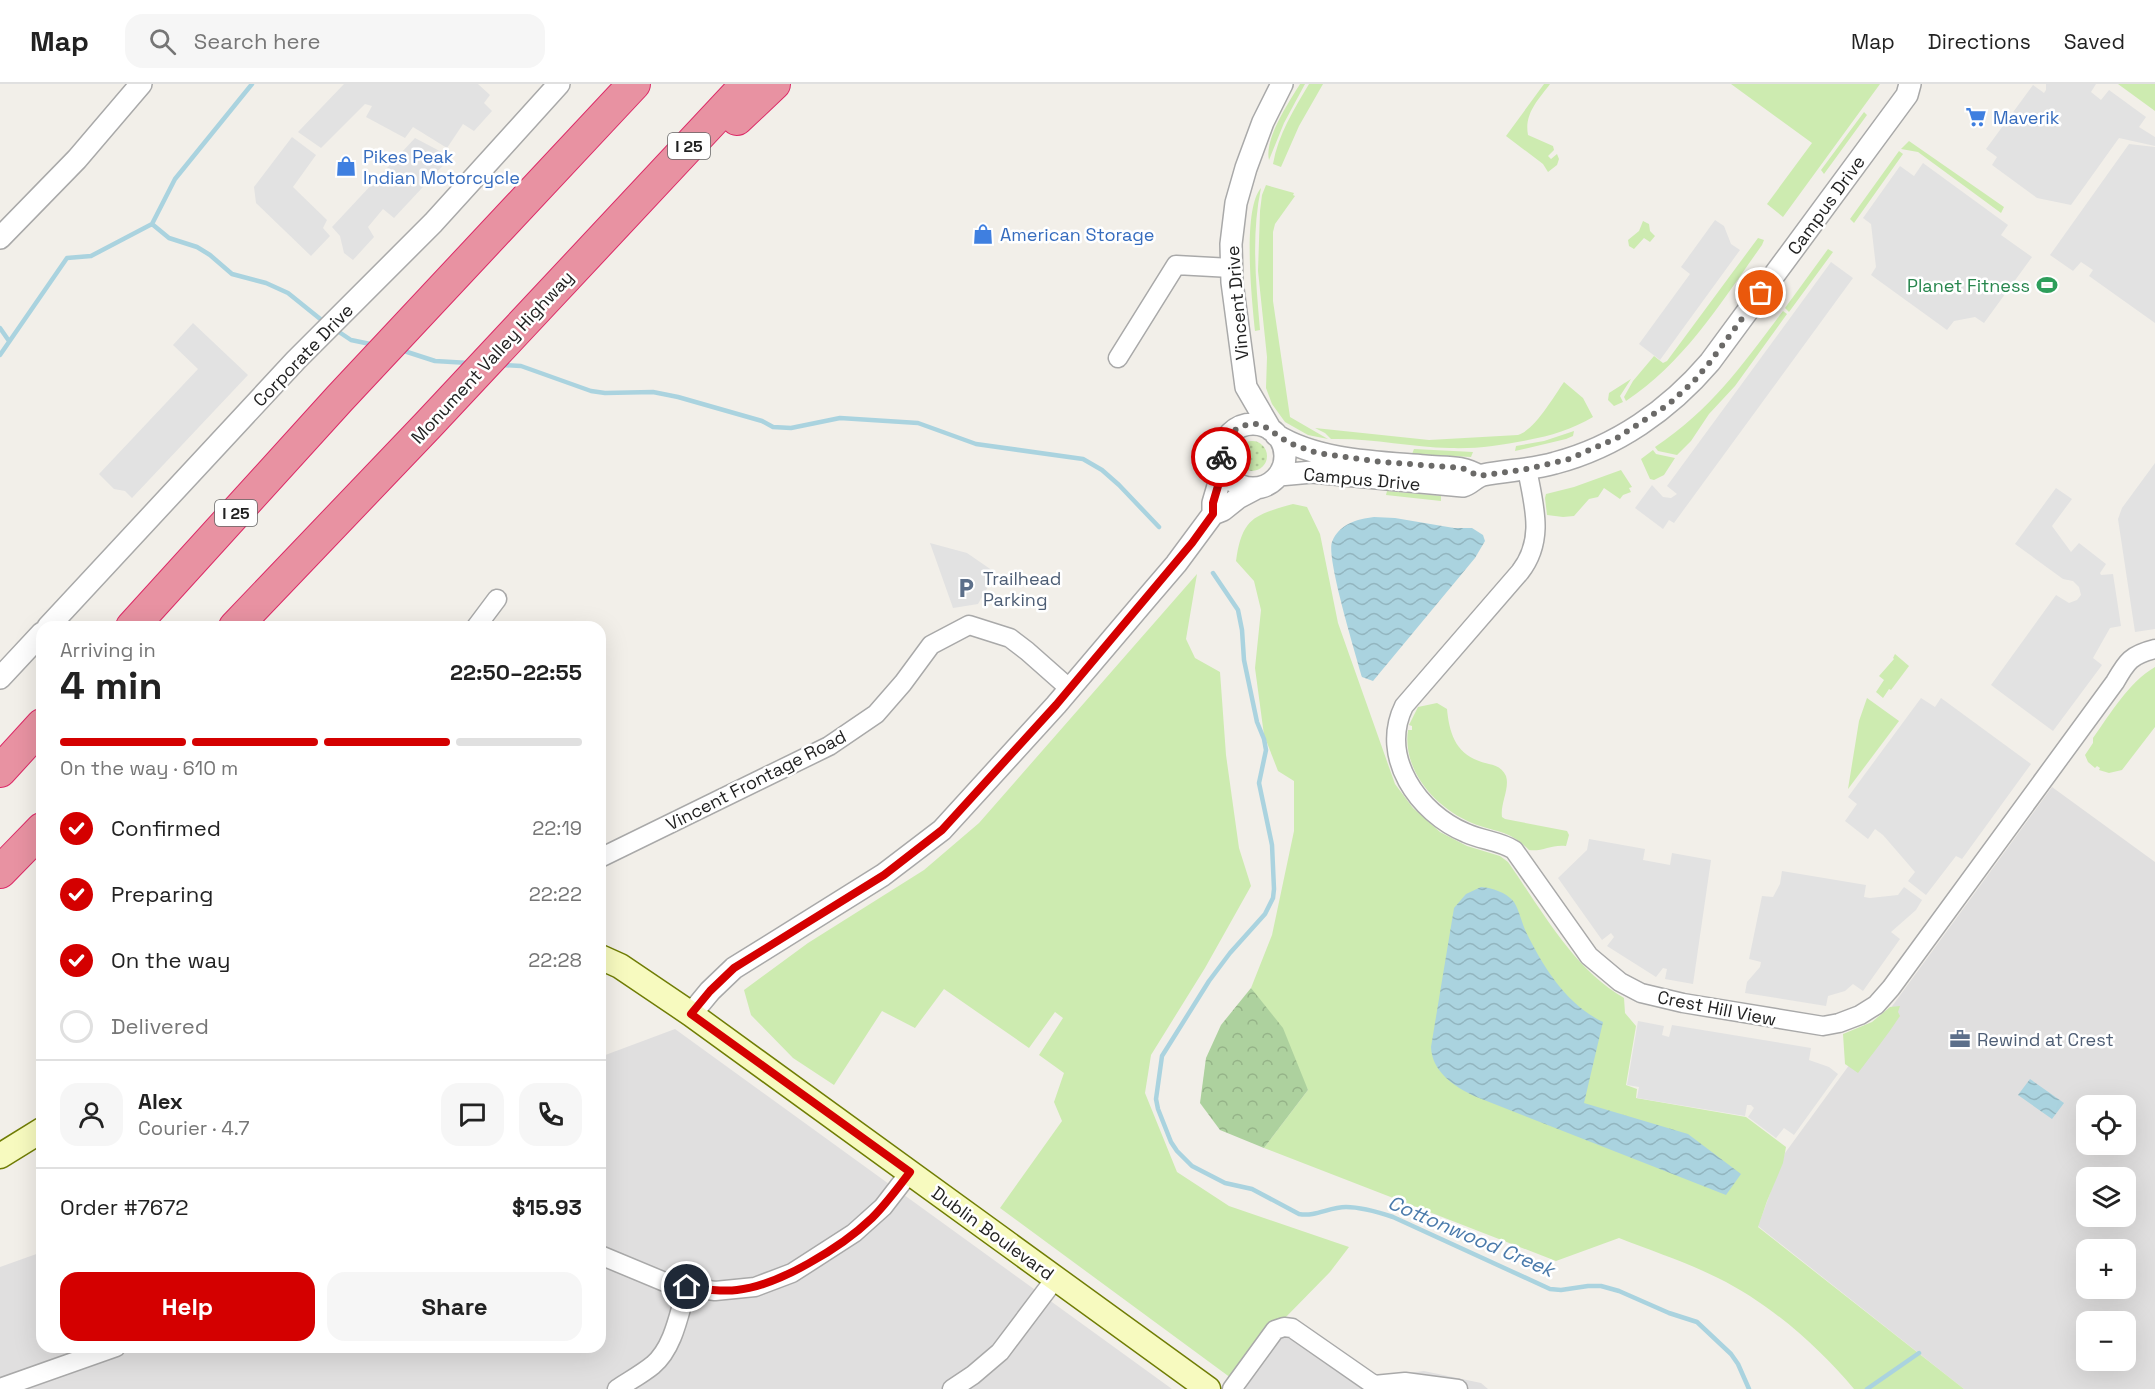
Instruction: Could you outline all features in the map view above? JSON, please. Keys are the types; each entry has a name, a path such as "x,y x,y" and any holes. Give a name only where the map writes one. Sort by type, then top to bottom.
{"highway":[{"path":"561,163 622,84"},
{"name":"I 25","path":"137,621 340,398 634,84"},
{"name":"Monument Valley Highway","path":"241,621 428,425 747,84"},
{"path":"631,208 724,132 774,84"},
{"path":"0,771 36,732"},
{"path":"0,872 36,834"}],"main road":[{"name":"Dublin Boulevard","path":"606,960 620,966 691,1014 1208,1389"},
{"path":"0,1156 36,1134"}],"street":[{"path":"0,237 77,159 141,84"},
{"name":"Corporate Drive","path":"54,621 296,360 433,223 559,84"},
{"name":"Vincent Drive","path":"1274,433 1246,387 1231,268 1233,226 1246,168 1263,122 1282,84"},
{"name":"Campus Drive","path":"1279,475 1312,472 1453,486 1468,484 1479,476 1527,469 1569,459 1617,438 1654,416 1688,386 1719,351 1908,90 1927,84"},
{"path":"1118,358 1176,265 1231,268"},
{"name":"Vincent Drive","path":"1233,431 1246,387"},
{"path":"691,1014 710,991 734,968 884,875 942,830 1070,689 1176,564 1213,514 1223,510 1242,495 1273,482 1279,475 1285,455 1281,441 1264,426 1248,424 1233,431 1227,437 1221,452 1223,469 1213,503 1213,514"},
{"name":"Campus Drive","path":"1274,433 1295,446 1317,453 1382,462 1462,468 1479,476"},
{"path":"1223,469 1233,482 1241,486 1257,488"},
{"name":"Crest Hill View","path":"1527,469 1537,526 1531,555 1520,572 1404,706 1396,731 1397,756 1404,776 1427,807 1465,833 1514,850 1589,956 1620,982 1655,997 1719,1010 1823,1026 1850,1020 1876,1005 1891,988 2115,682 2127,662 2133,657 2155,649"},
{"path":"480,621 497,599"},
{"name":"Vincent Frontage Road","path":"606,855 830,746 876,714 931,645 969,625 1010,638 1070,689"},
{"path":"0,678 36,639"},
{"path":"606,1258 661,1281 687,1287 715,1291 756,1287 792,1273 854,1233 883,1207 910,1172"},
{"path":"952,1389 1000,1352 1055,1279"},
{"path":"617,1389 652,1366 663,1355 687,1287"},
{"path":"1232,1389 1275,1330 1284,1327 1292,1328 1374,1385 1405,1382 1458,1389"},
{"path":"8,1387 100,1353"}],"shaded area":[{"path":"344,84 478,84 490,95 484,103 492,111 474,131 463,124 447,148 413,127 405,138 366,117 372,106 365,104 321,148 298,132"},
{"path":"2046,84 2096,84 2091,92 2101,100 2109,90 2146,117 2139,127 2155,137 2155,146 2119,138 2071,205 2037,198 1992,165 1997,157 1986,149 2033,85 2044,93"},
{"path":"292,137 316,155 293,187 327,220 323,228 330,236 311,256 256,203 254,187"},
{"path":"415,138 451,157 394,218 383,209 368,227 374,237 353,260 344,253 340,236 332,227"},
{"path":"2129,144 2155,147 2155,323 2089,276 2093,270 2081,262 2073,271 2050,255"},
{"path":"1923,163 2008,225 2001,235 2032,257 1984,323 1975,317 1954,321 1947,330 1871,275 1876,267 1871,224 1863,218 1900,166 1914,176"},
{"path":"1715,220 1724,226 1731,244 1740,250 1660,360 1639,344 1690,274 1681,267"},
{"path":"1831,262 1853,278 1674,523 1669,520 1663,529 1635,508 1652,485 1663,497 1671,498 1677,494 1667,486"},
{"path":"193,323 248,375 132,498 125,491 114,489 99,474 198,369 173,345"},
{"path":"2155,463 2155,629 2135,632 2118,519 2122,508"},
{"path":"2056,488 2072,499 2052,526 2071,552 2079,543 2106,564 2101,575 2113,574 2121,626 2110,628 2093,658 2102,665 2053,731 1991,685 2056,595 2069,603 2077,600 2081,595 2079,587 2073,581 2063,579 2015,544"},
{"name":"Trailhead Parking","path":"930,543 967,553 996,573 978,604 953,608"},
{"path":"1921,698 1935,707 1941,698 2031,764 1962,859 1956,856 1926,895 1908,881 1915,872 1883,835 1875,829 1868,839 1845,821 1857,804 1848,797"},
{"name":"Rewind at Crest","path":"2052,787 2155,862 2155,1389 1964,1389 1758,1226 1785,1153"},
{"path":"1589,839 1645,849 1643,860 1670,865 1672,853 1711,860 1693,984 1665,979 1667,969 1663,968 1656,977 1607,946 1614,937 1611,933 1602,940 1558,878 1587,850"},
{"path":"1782,871 1866,885 1864,897 1870,898 1898,895 1904,887 1922,900 1916,910 1891,932 1900,939 1863,991 1853,984 1845,991 1828,996 1826,1006 1745,993 1747,982 1760,967 1761,962 1749,959 1762,896 1773,897 1780,884"},
{"path":"1638,1021 1664,1026 1662,1035 1669,1037 1672,1025 1811,1048 1809,1060 1829,1067 1838,1074 1794,1135 1784,1128 1776,1138 1748,1117 1754,1108 1751,1105 1747,1105 1745,1116 1637,1098 1639,1087 1627,1085"},
{"path":"675,1029 1172,1389 0,1389 0,1267 36,1254 36,1353 606,1353 606,1055"},
{"path":"1271,1324 1381,1376 1424,1371 1481,1383 1488,1389 1246,1389 1231,1378"}],"green space":[{"path":"1300,84 1305,84 1284,123 1269,160 1268,151 1274,131"},
{"path":"1309,84 1323,84 1299,126 1281,167 1273,164 1275,153 1292,113"},
{"path":"1544,84 1550,84 1533,108 1527,127 1528,135 1553,146 1554,150 1548,156 1551,159 1557,154 1559,159 1557,165 1548,172 1543,164 1506,136"},
{"path":"1731,84 1880,84 1783,217 1767,204 1812,143"},
{"path":"2118,84 2155,84 2155,111"},
{"path":"1864,112 1867,115 1824,174 1821,170"},
{"path":"1909,141 2004,207 2001,213 1918,152 1901,149"},
{"path":"1899,151 1903,154 1854,223 1850,219"},
{"path":"1266,185 1294,193 1295,196 1275,224 1273,232 1273,301 1290,417 1328,439 1308,435 1285,422 1272,404 1266,388 1267,357 1258,271 1260,211"},
{"path":"1261,188 1255,241 1260,330 1255,331 1250,235 1255,199"},
{"path":"1643,221 1649,224 1650,231 1655,236 1650,242 1644,238 1634,249 1629,246 1628,240 1639,231"},
{"path":"1758,238 1764,240 1762,245 1701,329 1667,368 1626,401 1624,397 1633,381 1654,356 1663,363 1667,361"},
{"path":"1828,249 1833,252 1789,312 1785,308"},
{"path":"1783,311 1787,314 1735,386 1709,414 1691,441 1677,455 1658,451 1655,447 1710,402"},
{"path":"1631,379 1620,396 1623,402 1614,406 1608,400 1609,393"},
{"path":"1564,382 1583,398 1593,417 1561,432 1518,442 1470,448 1435,447 1331,439 1315,428 1429,440 1518,435 1531,427"},
{"path":"1574,431 1573,436 1566,439 1515,451 1516,446 1544,441"},
{"path":"1252,441 1258,442 1266,450 1266,462 1258,470 1252,471 1246,470 1238,462 1237,456 1238,450 1246,442"},
{"path":"1414,449 1473,452 1471,457 1412,454"},
{"path":"1653,450 1656,454 1675,458 1664,475 1654,480 1650,479 1641,459"},
{"path":"1621,470 1632,487 1629,488 1631,492 1620,499 1604,488 1598,497 1589,499 1574,516 1547,515 1546,494 1574,487"},
{"path":"1387,491 1441,496 1441,501 1386,495"},
{"path":"1293,504 1307,507 1320,534 1338,623 1395,784 1413,808 1440,832 1467,846 1500,856 1508,862 1559,937 1574,955 1606,986 1624,998 1625,1013 1636,1026 1626,1085 1637,1089 1636,1098 1746,1117 1786,1147 1783,1163 1758,1227 1964,1389 1854,1389 1825,1357 1792,1327 1756,1300 1706,1272 1619,1238 1556,1261 1264,1148 1308,1090 1251,988 1272,935 1294,831 1294,781 1278,771 1264,735 1255,668 1261,610 1254,581 1236,561 1242,536 1252,520"},
{"path":"1197,574 1186,639 1195,658 1220,672 1226,755 1239,848 1251,886 1205,968 1151,1055 1145,1093 1177,1172 1229,1206 1349,1247 1330,1272 1231,1378 1000,1208 1062,1121 1054,1102 1064,1073 1039,1055 1063,1018 1055,1012 1029,1048 944,989 915,1028 882,1011 834,1085 793,1058 751,1015 744,990 808,943 924,870 979,823"},
{"path":"1895,654 1909,666 1883,698 1876,692 1884,680 1879,676 1894,659"},
{"path":"2155,667 2155,727 2122,770 2109,773 2099,770 2097,766 2095,768 2088,762 2085,755 2093,743 2093,738 2128,690"},
{"path":"1867,698 1899,721 1848,789 1859,721"},
{"path":"1437,703 1447,709 1452,733 1464,753 1498,767 1504,772 1507,786 1502,817 1567,831 1569,835 1566,846 1529,850 1515,838 1472,823 1434,798 1424,786 1410,760 1408,730 1412,730 1412,726 1409,725 1418,707"},
{"path":"1251,988 1283,1028 1308,1090 1264,1148 1220,1130 1200,1103 1206,1058 1221,1025"},
{"path":"1900,1006 1898,1012 1900,1016 1858,1073 1845,1064 1843,1034 1872,1022 1890,1007"}],"water":[{"path":"1395,518 1454,528 1472,528 1483,535 1485,541 1475,558 1373,681 1362,677 1337,586 1331,551 1335,536 1344,527 1361,519"},
{"path":"1481,887 1499,891 1514,902 1526,932 1557,984 1578,1005 1603,1022 1584,1103 1688,1134 1741,1174 1726,1195 1474,1096 1452,1083 1440,1071 1432,1056 1431,1047 1454,908 1466,894"},
{"path":"2030,1079 2064,1103 2052,1119 2018,1095"}],"waterway":[{"path":"0,355 67,258 91,256 152,224 175,179 252,84"},
{"name":"Cottonwood Creek","path":"152,224 169,238 197,247 210,255 232,274 266,283 288,293 324,322"},
{"path":"0,328 9,341"},
{"name":"Cottonwood Creek","path":"336,330 351,340 375,345"},
{"name":"Cottonwood Creek","path":"401,350 435,361 469,363"},
{"name":"Cottonwood Creek","path":"501,365 521,366 591,391 653,392 678,397 762,421 773,427 791,428 840,418 918,423 976,444 1083,459 1102,470 1119,485 1159,527"},
{"name":"Cottonwood Creek","path":"1213,573 1238,610 1244,660 1257,722 1264,739 1266,750 1259,783 1272,845 1274,889 1273,898 1265,914 1230,953 1209,981 1162,1056 1156,1099 1171,1142 1192,1166 1225,1183 1252,1189 1299,1214 1305,1215 1346,1207 1376,1212 1393,1217 1550,1289 1601,1286 1697,1322 1731,1354 1749,1389"},
{"path":"1867,1389 1919,1353"}],"way so far":[{"path":"1221,457 1223,444 1233,431 1248,424 1256,424 1264,426 1301,449 1317,453 1382,462 1462,468 1479,476 1527,469 1569,459 1629,432 1669,404 1694,381 1710,362 1761,293"}],"place":[{"name":"Maverik","path":"1976,117"},
{"name":"Pikes Peak Indian Motorcycle","path":"346,166"},
{"name":"American Storage","path":"983,234"},
{"name":"Planet Fitness","path":"2047,285"},
{"name":"Trailhead Parking","path":"966,588"},
{"name":"Rewind at Crest","path":"1960,1039"}],"route":[{"path":"687,1287 715,1291 738,1290 756,1287 792,1273 870,1220 910,1172 691,1014 710,991 734,968 884,875 942,830 1056,705 1192,543 1213,514 1213,503 1219,490 1223,469 1221,457"}]}
